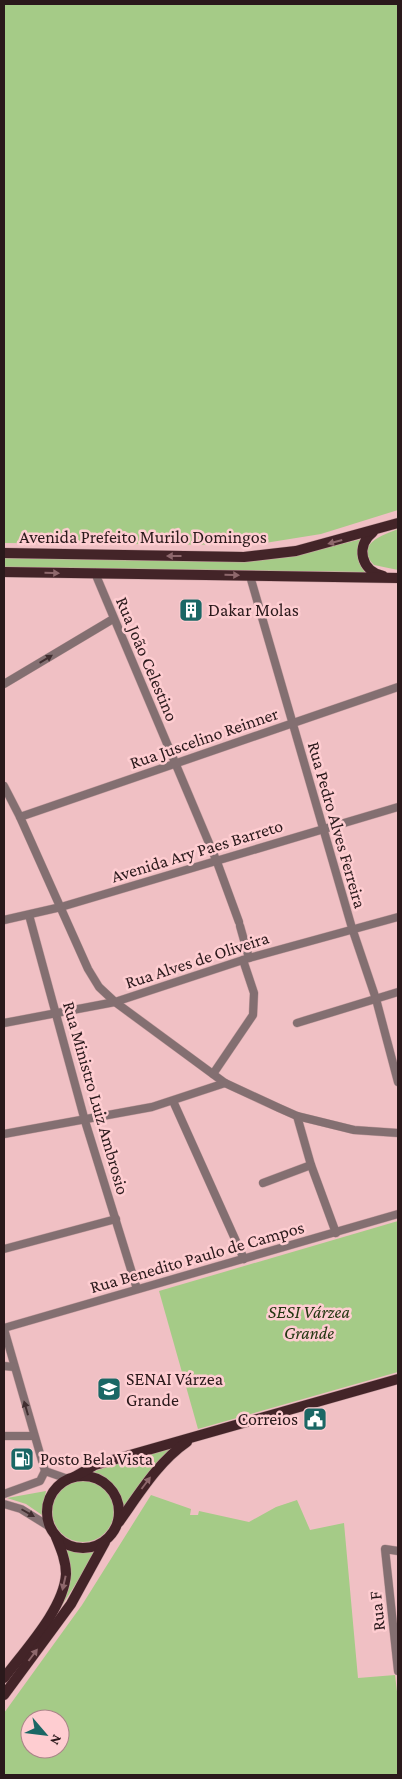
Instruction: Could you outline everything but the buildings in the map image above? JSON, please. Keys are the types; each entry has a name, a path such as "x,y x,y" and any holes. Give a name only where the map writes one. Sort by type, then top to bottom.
{"main road":[{"name":"Avenida Prefeito Murilo Domingos","path":"4,553 244,557 296,552 398,523"},
{"path":"376,530 364,542 363,557 371,571 386,577"},
{"name":"Avenida Prefeito Murilo Domingos","path":"4,572 398,578"},
{"path":"4,1678 49,1616 64,1587 64,1560 47,1509 49,1500 60,1485 95,1465 398,1379"},
{"path":"4,1695 71,1604 105,1541 149,1479 170,1455 195,1437"},
{"path":"71,1478 93,1478 103,1482 112,1490 119,1512 118,1523"},
{"path":"53,1531 74,1548 96,1547 105,1541"}],"street":[{"name":"Rua João Celestino","path":"95,573 217,862 239,924 254,993 253,1015 213,1074"},
{"name":"Rua Pedro Alves Ferreira","path":"250,576 352,928 395,1059 398,1082"},
{"path":"4,684 113,618"},
{"name":"Rua Juscelino Reinner","path":"20,817 398,687"},
{"path":"4,786 20,817 88,969 99,987 115,1002 225,1083 298,1116 354,1130 398,1133"},
{"name":"Avenida Ary Paes Barreto","path":"4,920 61,907 398,807"},
{"name":"Rua Ministro Luiz Ambrosio","path":"29,915 86,1121 137,1289"},
{"name":"Rua Alves de Oliveira","path":"4,1023 115,1002 246,959 352,928 398,917"},
{"path":"297,1023 398,992"},
{"path":"4,1134 86,1121 173,1101 225,1083"},
{"path":"173,1101 244,1259"},
{"path":"298,1116 311,1165 336,1233"},
{"path":"263,1183 311,1165"},
{"name":"Rua Benedito Paulo de Campos","path":"4,1328 398,1214"},
{"path":"4,1249 116,1219"},
{"path":"4,1328 45,1471"},
{"path":"4,1366 14,1367"},
{"path":"4,1436 34,1436"},
{"path":"45,1471 71,1478"},
{"path":"4,1494 37,1482 45,1471"},
{"path":"4,1504 21,1509 53,1531"},
{"name":"Rua F","path":"398,1551 385,1549 398,1670"}],"green space":[{"path":"4,4 398,4 398,510 321,534 253,545 4,543"},
{"path":"398,529 398,570 374,565 367,551 369,546 379,537"},
{"path":"362,539 358,556 365,572 4,568 4,558 299,554"},
{"name":"SESI Várzea Grande","path":"398,1221 398,1372 198,1429 159,1291"},
{"path":"176,1444 167,1452 123,1510 120,1497 114,1486 105,1478 92,1472"},
{"path":"83,1480 95,1482 105,1489 112,1499 114,1511 112,1523 105,1533 95,1540 83,1542 71,1540 61,1533 54,1523 52,1511 54,1499 61,1489 71,1482"},
{"path":"46,1491 42,1515 26,1504 7,1498"},
{"path":"151,1495 191,1509 190,1515 198,1515 199,1511 249,1522 276,1507 297,1500 310,1530 344,1523 358,1678 395,1675 398,1700 398,1775 4,1775 4,1713 82,1605"},
{"path":"63,1545 78,1551 98,1549 54,1618 62,1604"}],"place":[{"name":"Dakar Molas","path":"191,610"},
{"name":"SENAI Várzea Grande","path":"109,1389"},
{"name":"Correios","path":"315,1419"},
{"name":"Posto Bela Vista","path":"22,1459"}]}
